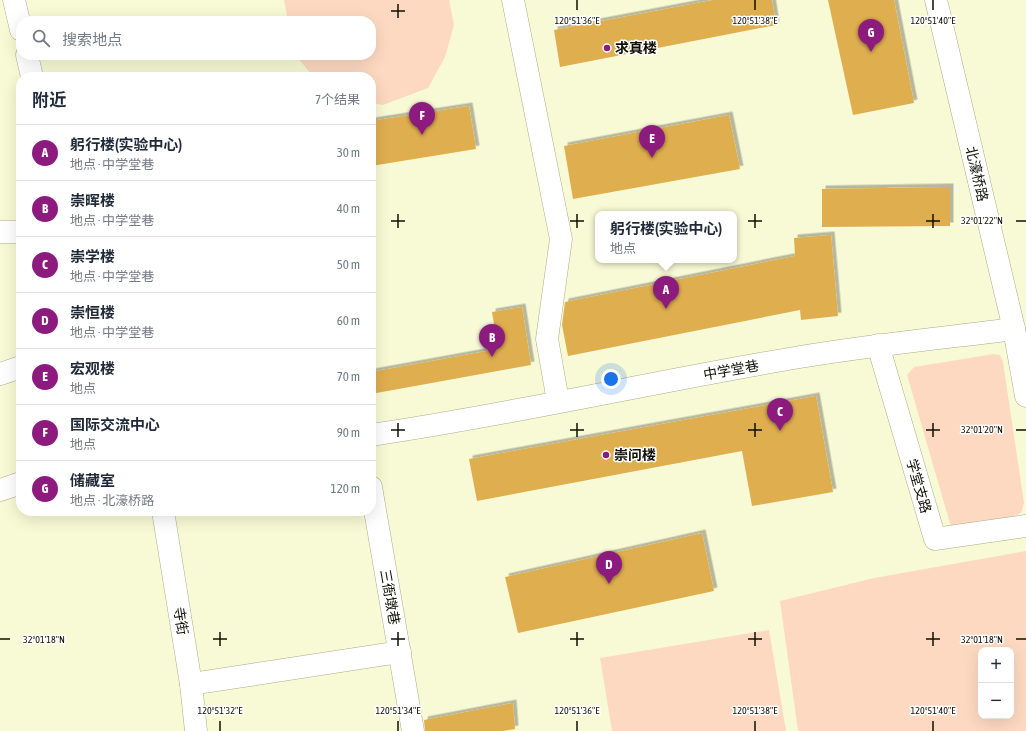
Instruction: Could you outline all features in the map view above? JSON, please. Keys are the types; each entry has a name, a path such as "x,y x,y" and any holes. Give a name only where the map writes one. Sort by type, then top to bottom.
{"street":[{"path":"14,0 18,16"},
{"path":"513,0 561,239 547,339 558,401"},
{"name":"北濠桥路","path":"936,0 1014,329 1026,396"},
{"path":"28,60 31,72"},
{"path":"0,232 16,232"},
{"name":"中学堂巷","path":"376,434 450,424 558,401 801,357 878,345 1014,329"},
{"name":"学堂支路","path":"878,345 935,539 1026,526"},
{"path":"0,374 16,369"},
{"path":"0,490 16,485"},
{"name":"三衙墩巷","path":"376,515 413,731"},
{"name":"寺街","path":"164,516 191,684 196,731"},
{"path":"191,684 400,652"}],"shaded area":[{"path":"284,0 449,0 454,25 445,57 428,88 383,105 376,104 376,72 309,72 300,60 376,60 376,16 287,16"},
{"path":"994,354 1000,355 1003,362 1024,503 1021,513 1012,517 951,527 907,375 914,367"},
{"path":"1026,551 1026,731 798,731 780,601 874,578"},
{"path":"769,630 786,731 612,731 600,658"}],"building":[{"name":"求真楼","path":"713,0 772,0 776,25 560,67 554,30"},
{"path":"828,0 894,0 914,103 853,115"},
{"path":"469,106 476,149 376,165 376,120"},
{"path":"729,115 740,169 573,199 564,146"},
{"path":"950,187 950,226 822,227 822,189"},
{"path":"831,235 838,316 801,320 800,310 568,356 562,325 565,302 795,256 794,238"},
{"path":"522,307 531,365 376,393 376,371 498,349 492,312"},
{"path":"816,396 833,492 752,506 742,451 477,501 469,459"},
{"path":"702,533 714,591 518,633 505,577"},
{"path":"513,703 515,729 503,731 425,731 424,720"}],"place":[{"name":"求真楼","path":"607,48"},
{"name":"储藏室","path":"871,52"},
{"name":"国际交流中心","path":"422,135"},
{"name":"宏观楼","path":"652,158"},
{"name":"躬行楼(实验中心)","path":"666,309"},
{"name":"崇晖楼","path":"492,357"},
{"name":"崇学楼","path":"780,431"},
{"name":"崇问楼","path":"606,455"},
{"name":"崇恒楼","path":"609,584"}]}
